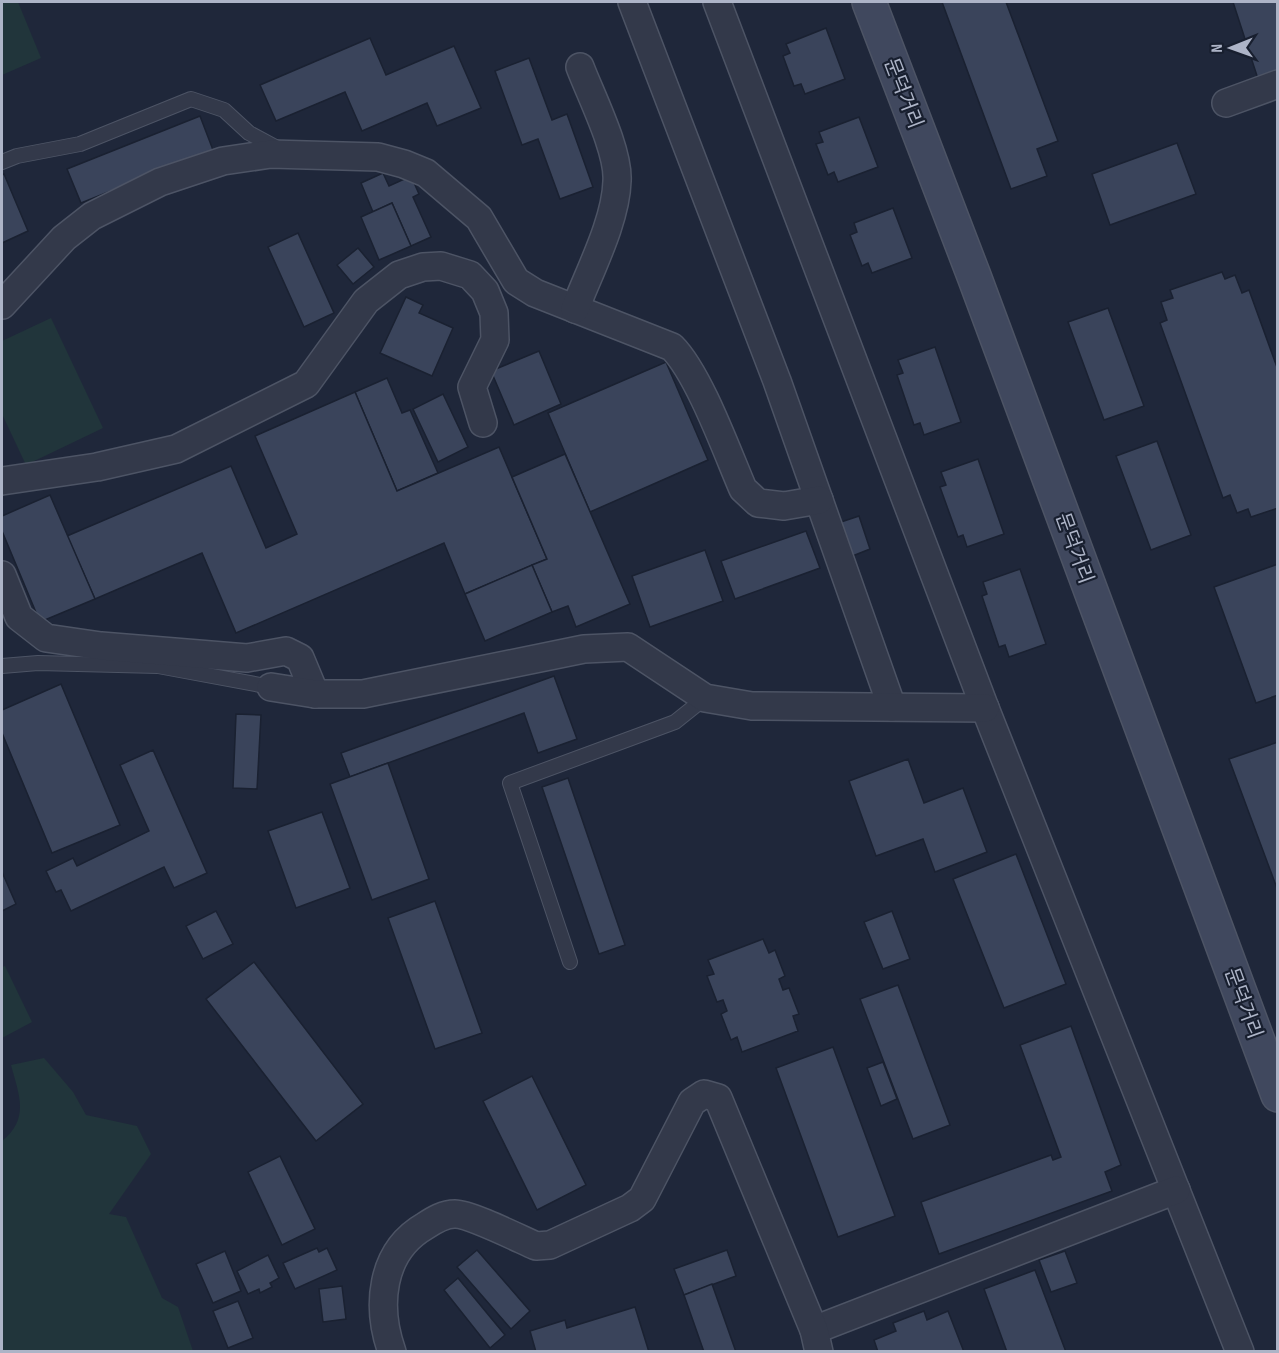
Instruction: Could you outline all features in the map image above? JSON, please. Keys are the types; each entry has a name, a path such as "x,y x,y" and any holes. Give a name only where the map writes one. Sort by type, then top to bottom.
{"main road":[{"name":"문덕거리","path":"869,2 978,287 1278,1095"}],"street":[{"path":"632,2 777,381 892,707"},
{"path":"717,2 986,708 1240,1352"},
{"path":"575,309 611,215 618,181 614,156 580,67"},
{"path":"1226,103 1278,84"},
{"path":"2,304 64,238 92,216 160,182 222,161 285,154 378,157 426,173 479,218 516,281 535,293 672,348 680,356 743,489 758,502 784,506 819,500"},
{"path":"2,481 97,468 176,449 306,384 366,302 399,275 423,267 441,266 470,275 485,291 494,314 495,340 472,387 483,423"},
{"path":"2,575 19,617 46,638 101,646 247,658 286,651 300,658 315,694"},
{"path":"271,687 315,694 363,694 584,649 628,647 705,698 752,706 986,708"},
{"path":"392,1352 383,1327 383,1293 390,1264 411,1234 439,1217 456,1214 536,1246 550,1245 630,1208 642,1199 692,1102 704,1094 718,1098 817,1341 1176,1190"}],"lane":[{"path":"2,162 17,156 80,144 191,99 224,110 249,133 285,154"},
{"path":"2,666 38,663 158,666 271,687"},
{"path":"570,962 510,783 675,722 705,698"}],"shaded area":[{"path":"2,2 18,2 41,58 2,75"},
{"path":"51,318 103,428 26,465 2,414 2,341"},
{"path":"5,966 32,1022 2,1038 2,967"},
{"path":"44,1058 73,1092 86,1115 137,1126 151,1154 109,1214 126,1217 162,1298 178,1307 193,1351 2,1351 2,1141 16,1124 20,1106 11,1065"}],"building":[{"path":"942,2 1006,2 1058,141 1037,149 1047,176 1011,189"},
{"path":"1233,2 1278,2 1278,76 1259,82"},
{"path":"826,28 845,79 805,94 801,84 794,86 783,56 790,53 786,44"},
{"path":"370,38 386,75 454,46 481,108 437,126 427,103 362,131 345,92 276,121 260,85"},
{"path":"529,58 552,120 567,114 593,187 560,199 538,139 522,145 495,71"},
{"path":"200,116 213,150 81,203 67,169"},
{"path":"859,117 878,167 838,182 834,172 828,175 816,144 823,142 819,132"},
{"path":"1177,143 1196,194 1110,225 1092,174"},
{"path":"383,173 389,186 411,176 419,194 413,197 431,237 411,246 392,203 373,212 361,183"},
{"path":"4,174 28,231 2,243 2,175"},
{"path":"392,203 411,246 379,260 361,217"},
{"path":"893,208 912,258 872,273 868,263 862,266 850,235 857,232 854,223"},
{"path":"298,233 334,313 304,327 268,247"},
{"path":"358,248 374,267 353,284 337,265"},
{"path":"1222,272 1225,279 1235,275 1242,293 1249,290 1278,370 1278,508 1251,517 1248,509 1237,513 1230,495 1223,498 1160,323 1167,320 1161,302 1173,298 1170,290"},
{"path":"406,297 423,305 419,313 453,328 432,376 380,353"},
{"path":"1108,308 1144,406 1104,420 1068,322"},
{"path":"935,347 961,422 924,435 920,423 914,425 897,375 903,373 898,360"},
{"path":"539,351 561,404 514,425 491,371"},
{"path":"666,362 708,460 590,512 548,413"},
{"path":"387,378 402,413 410,410 438,473 397,491 355,392"},
{"path":"355,392 397,491 499,447 547,559 465,594 444,543 236,633 202,553 95,599 67,536 231,466 266,548 297,534 255,436"},
{"path":"443,394 468,447 438,462 413,409"},
{"path":"1157,441 1191,535 1151,550 1116,456"},
{"path":"565,454 630,604 576,627 568,606 552,612 532,565 547,559 512,477"},
{"path":"978,459 1004,534 967,547 963,535 958,537 940,487 946,485 941,472"},
{"path":"50,495 95,599 40,622 2,531 2,516"},
{"path":"859,516 870,549 850,557 838,523"},
{"path":"806,531 820,568 735,599 721,561"},
{"path":"705,550 723,601 650,627 632,576"},
{"path":"1278,564 1278,695 1256,703 1214,587"},
{"path":"532,565 552,612 485,641 465,594"},
{"path":"1020,569 1046,644 1009,657 1005,645 999,647 982,596 987,594 983,582"},
{"path":"554,676 577,739 538,753 524,713 350,777 341,753"},
{"path":"61,684 120,825 52,853 2,733 2,710"},
{"path":"236,714 261,715 257,789 233,788"},
{"path":"1278,742 1278,891 1229,759"},
{"path":"153,750 207,873 174,888 164,867 71,911 61,890 56,892 46,871 73,858 77,866 149,831 120,765"},
{"path":"908,759 924,803 963,788 987,852 935,872 923,839 876,856 849,781"},
{"path":"388,763 429,879 372,900 330,784"},
{"path":"568,778 625,945 599,954 542,787"},
{"path":"322,812 350,888 296,908 268,831"},
{"path":"1016,854 1066,984 1004,1008 953,879"},
{"path":"2,872 16,904 2,911"},
{"path":"435,901 482,1033 435,1049 388,918"},
{"path":"216,911 233,944 203,959 186,926"},
{"path":"892,911 910,959 883,969 864,922"},
{"path":"763,939 769,953 775,950 785,976 779,979 783,990 789,988 799,1014 793,1016 798,1031 742,1052 737,1037 731,1040 721,1014 727,1011 723,1000 717,1002 707,976 714,974 708,960"},
{"path":"254,962 363,1104 316,1141 206,999"},
{"path":"898,985 950,1125 913,1139 860,999"},
{"path":"1071,1026 1121,1165 1105,1172 1112,1191 939,1254 921,1202 1051,1155 1053,1160 1061,1157 1020,1045"},
{"path":"833,1047 895,1216 838,1237 776,1068"},
{"path":"883,1062 897,1099 881,1106 867,1068"},
{"path":"532,1076 586,1185 537,1210 483,1101"},
{"path":"280,1156 315,1229 282,1245 248,1172"},
{"path":"317,1248 319,1252 327,1248 337,1270 295,1289 283,1263"},
{"path":"477,1250 530,1311 511,1329 457,1267"},
{"path":"727,1250 736,1276 684,1295 674,1269"},
{"path":"225,1251 241,1291 213,1303 196,1264"},
{"path":"1065,1251 1077,1283 1051,1292 1039,1260"},
{"path":"268,1255 279,1278 270,1283 272,1287 260,1293 259,1289 248,1294 237,1271"},
{"path":"1035,1270 1066,1352 1007,1352 984,1289"},
{"path":"458,1278 505,1335 490,1348 444,1290"},
{"path":"712,1284 736,1352 704,1352 684,1295"},
{"path":"342,1286 346,1319 323,1322 319,1289"},
{"path":"238,1301 253,1338 228,1348 213,1311"},
{"path":"635,1307 649,1352 536,1352 530,1331 565,1320 567,1328"},
{"path":"924,1311 927,1320 948,1311 964,1352 878,1352 874,1340 896,1331 893,1323"}]}
